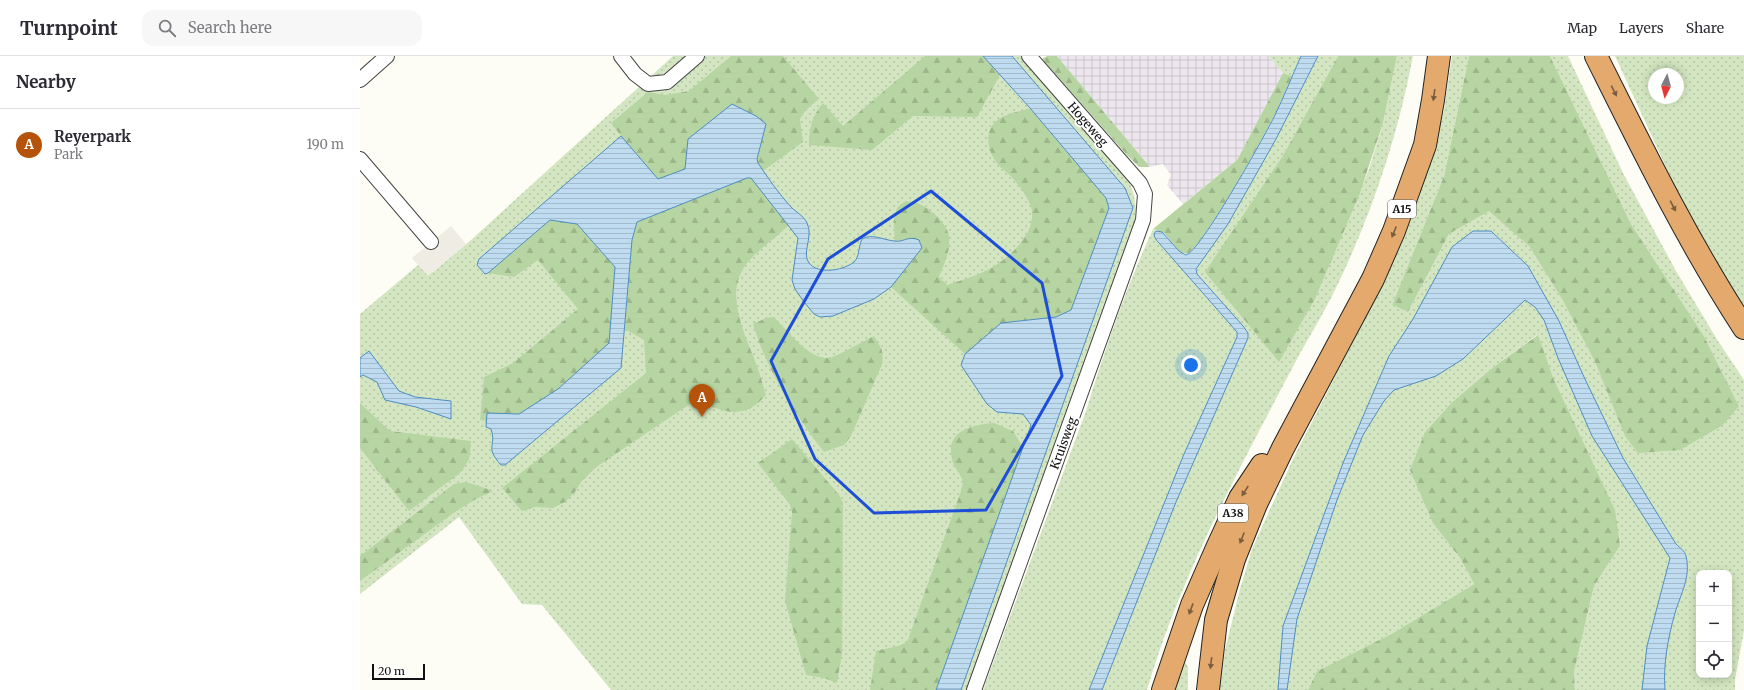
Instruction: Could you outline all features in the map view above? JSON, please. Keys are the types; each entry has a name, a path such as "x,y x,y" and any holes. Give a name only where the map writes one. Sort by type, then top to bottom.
{"highway":[{"name":"A15","path":"1208,690 1216,620 1234,559 1259,497 1373,279 1394,231 1425,144 1439,56"},
{"path":"1596,56 1680,218 1727,302 1744,328"},
{"name":"A38","path":"1163,690 1192,605 1240,498 1335,353"}],"street":[{"path":"360,80 387,56"},
{"path":"621,56 635,74 648,84 667,82 697,56"},
{"name":"Hogeweg","path":"1029,56 1140,183 1145,194"},
{"path":"360,158 431,242"},
{"name":"Kruisweg","path":"974,690 1143,220 1145,194"}],"highlighted area":[{"path":"931,191 1042,283 1062,376 986,510 874,513 815,459 771,361 828,259"}],"shaded area":[{"path":"1057,56 1269,56 1283,73 1237,160 1183,204 1167,185 1171,175 1163,164 1150,167"},
{"path":"451,226 466,244 428,276 412,258"}],"green space":[{"path":"673,56 983,56 1030,108 1028,109 1112,209 956,690 611,690 542,605 522,604 459,517 360,594 360,314 418,265 422,269 433,272 471,240"},
{"path":"731,56 783,56 819,99 806,110 800,119 803,142 763,171 757,159 765,124 688,139 686,169 658,179 611,123 648,92 665,95 689,91"},
{"path":"925,56 983,56 1000,75 977,117 913,116 872,150 809,145 812,122 823,103 843,126"},
{"path":"1012,56 1022,56 1129,181 1134,195 1136,210 1134,225 967,690 961,690 1133,208 1125,188"},
{"path":"1047,56 1057,56 1150,167 1139,167 1127,155 1042,59"},
{"path":"1269,56 1301,56 1292,76 1283,73"},
{"path":"1318,56 1338,56 1282,157 1316,297 1369,169 1383,123 1397,56 1413,56 1392,145 1362,231 1337,286 1255,439 1195,562 1177,604 1147,690 1102,690 1176,502 1248,338 1248,333 1243,326 1197,274 1197,267 1228,224 1276,139"},
{"path":"1338,56 1397,56 1383,123 1360,193 1316,297 1279,362 1205,272 1282,157"},
{"path":"1452,56 1469,56 1444,176 1392,305 1408,312 1449,234 1489,210 1529,246 1563,301 1596,364 1739,406 1704,336 1631,224 1550,56 1568,56 1624,175 1676,271 1718,341 1744,380 1744,631 1735,679 1735,690 1665,690 1665,661 1668,641 1686,578 1687,564 1685,554 1676,544 1623,458 1559,321 1528,266 1491,231 1473,231 1389,356 1343,463 1283,626 1278,690 1220,690 1225,650 1240,589 1252,549 1293,459 1402,243 1417,203 1444,110"},
{"path":"1469,56 1550,56 1631,224 1704,336 1739,406 1723,425 1680,450 1638,453 1625,436 1596,364 1563,301 1529,246 1489,211 1449,234 1408,312 1392,305 1444,176"},
{"path":"1615,56 1744,56 1744,312 1688,215"},
{"path":"1283,73 1292,76 1273,118 1245,168 1218,214 1195,247 1187,254 1179,251 1164,233 1153,229 1237,160"},
{"path":"1030,108 1106,198 1109,208 1071,310 1056,317 1001,323 965,354 891,287 922,248 904,239 900,242 895,242 894,222 896,211 901,204 908,202 917,203 926,207 947,229 949,236 949,247 947,257 939,277 947,285 993,267 1008,256 1015,250 1027,234 1031,225 1031,207 1020,187 1013,178 998,165 992,156 988,143 988,136 997,120 1007,115"},
{"path":"747,178 751,178 753,180 789,225 748,262 740,274 737,287 736,301 739,315 766,395 757,404 740,412 723,410 694,401 595,468 581,482 575,492 565,502 553,508 535,507 522,511 502,488 646,373 644,340 625,329 632,240 637,222"},
{"path":"550,220 577,224 615,267 610,343 558,389 519,414 487,413 486,421 480,420 484,377 513,363 578,309 538,260 514,277 488,273"},
{"path":"1153,229 1156,231 1155,232 1159,243 1237,332 1237,337 1184,454 1089,690 983,690 1086,411 1116,319"},
{"path":"1525,299 1535,307 1544,320 1558,358 1575,393 1670,558 1647,646 1642,690 1575,690 1574,672 1594,586 1620,546 1537,335 1492,368 1451,403 1425,432 1433,522 1460,558 1474,584 1393,633 1317,671 1308,690 1287,690 1297,619 1337,500 1363,435 1384,401 1394,390 1436,376 1463,359"},
{"path":"774,317 806,349 821,357 833,357 874,336 882,350 883,362 851,436 844,445 824,452 802,423 782,391 766,358 753,324 766,318"},
{"path":"1538,335 1554,380 1615,510 1620,546 1594,586 1574,672 1575,690 1308,690 1317,671 1393,633 1474,584 1460,558 1433,523 1410,470 1425,432 1451,403 1492,368"},
{"path":"360,403 390,431 471,441 469,460 460,473 409,511 360,448"},
{"path":"994,423 1013,431 1023,447 936,690 870,690 876,651 898,646 907,642 961,491 963,482 953,462 951,449 953,441 956,435 962,431 977,425"},
{"path":"792,439 839,495 843,503 842,654 837,683 824,678 806,675 785,601 792,512 790,505 758,463"},
{"path":"466,482 493,491 476,499 455,512 360,581 360,556 454,484"},
{"path":"1184,660 1188,667 1188,690 1173,690"}],"water":[{"path":"983,56 1012,56 1125,188 1133,208 961,690 936,690 1031,425 1023,414 997,412 987,404 961,365 965,354 1001,323 1056,317 1071,310 1109,208 1106,198 1030,108"},
{"path":"1301,56 1318,56 1276,139 1228,224 1196,269 1197,274 1243,326 1248,333 1248,338 1176,502 1102,690 1089,690 1184,454 1237,337 1237,332 1157,240 1154,236 1155,233 1156,231 1162,232 1179,251 1186,255 1193,249 1232,192 1258,147 1278,109"},
{"path":"732,104 756,116 766,124 757,159 758,163 782,197 804,218 807,223 809,228 809,237 806,255 810,264 815,268 829,270 843,268 854,262 856,260 862,239 866,237 878,237 897,241 912,238 919,240 922,248 891,287 874,299 833,316 820,317 814,314 804,302 795,289 792,280 798,238 751,178 747,178 637,222 632,240 621,368 505,465 501,465 493,454 491,429 486,427 487,413 519,414 558,389 609,343 615,267 577,224 550,220 488,273 485,274 477,265 479,259 621,136 658,179 685,169 688,139"},
{"path":"1473,231 1491,231 1528,266 1559,321 1623,458 1676,544 1685,554 1687,564 1686,578 1668,641 1665,661 1665,690 1642,690 1647,646 1670,558 1592,436 1558,358 1544,320 1535,307 1525,300 1463,359 1436,376 1394,390 1384,401 1363,435 1337,500 1297,619 1287,690 1278,690 1283,626 1343,463 1389,356 1413,319 1452,247"},
{"path":"369,351 399,391 415,397 451,401 451,419 416,407 385,400 377,382 363,375 360,377 360,358"}],"place":[{"name":"Reyerpark","path":"702,417"}]}
